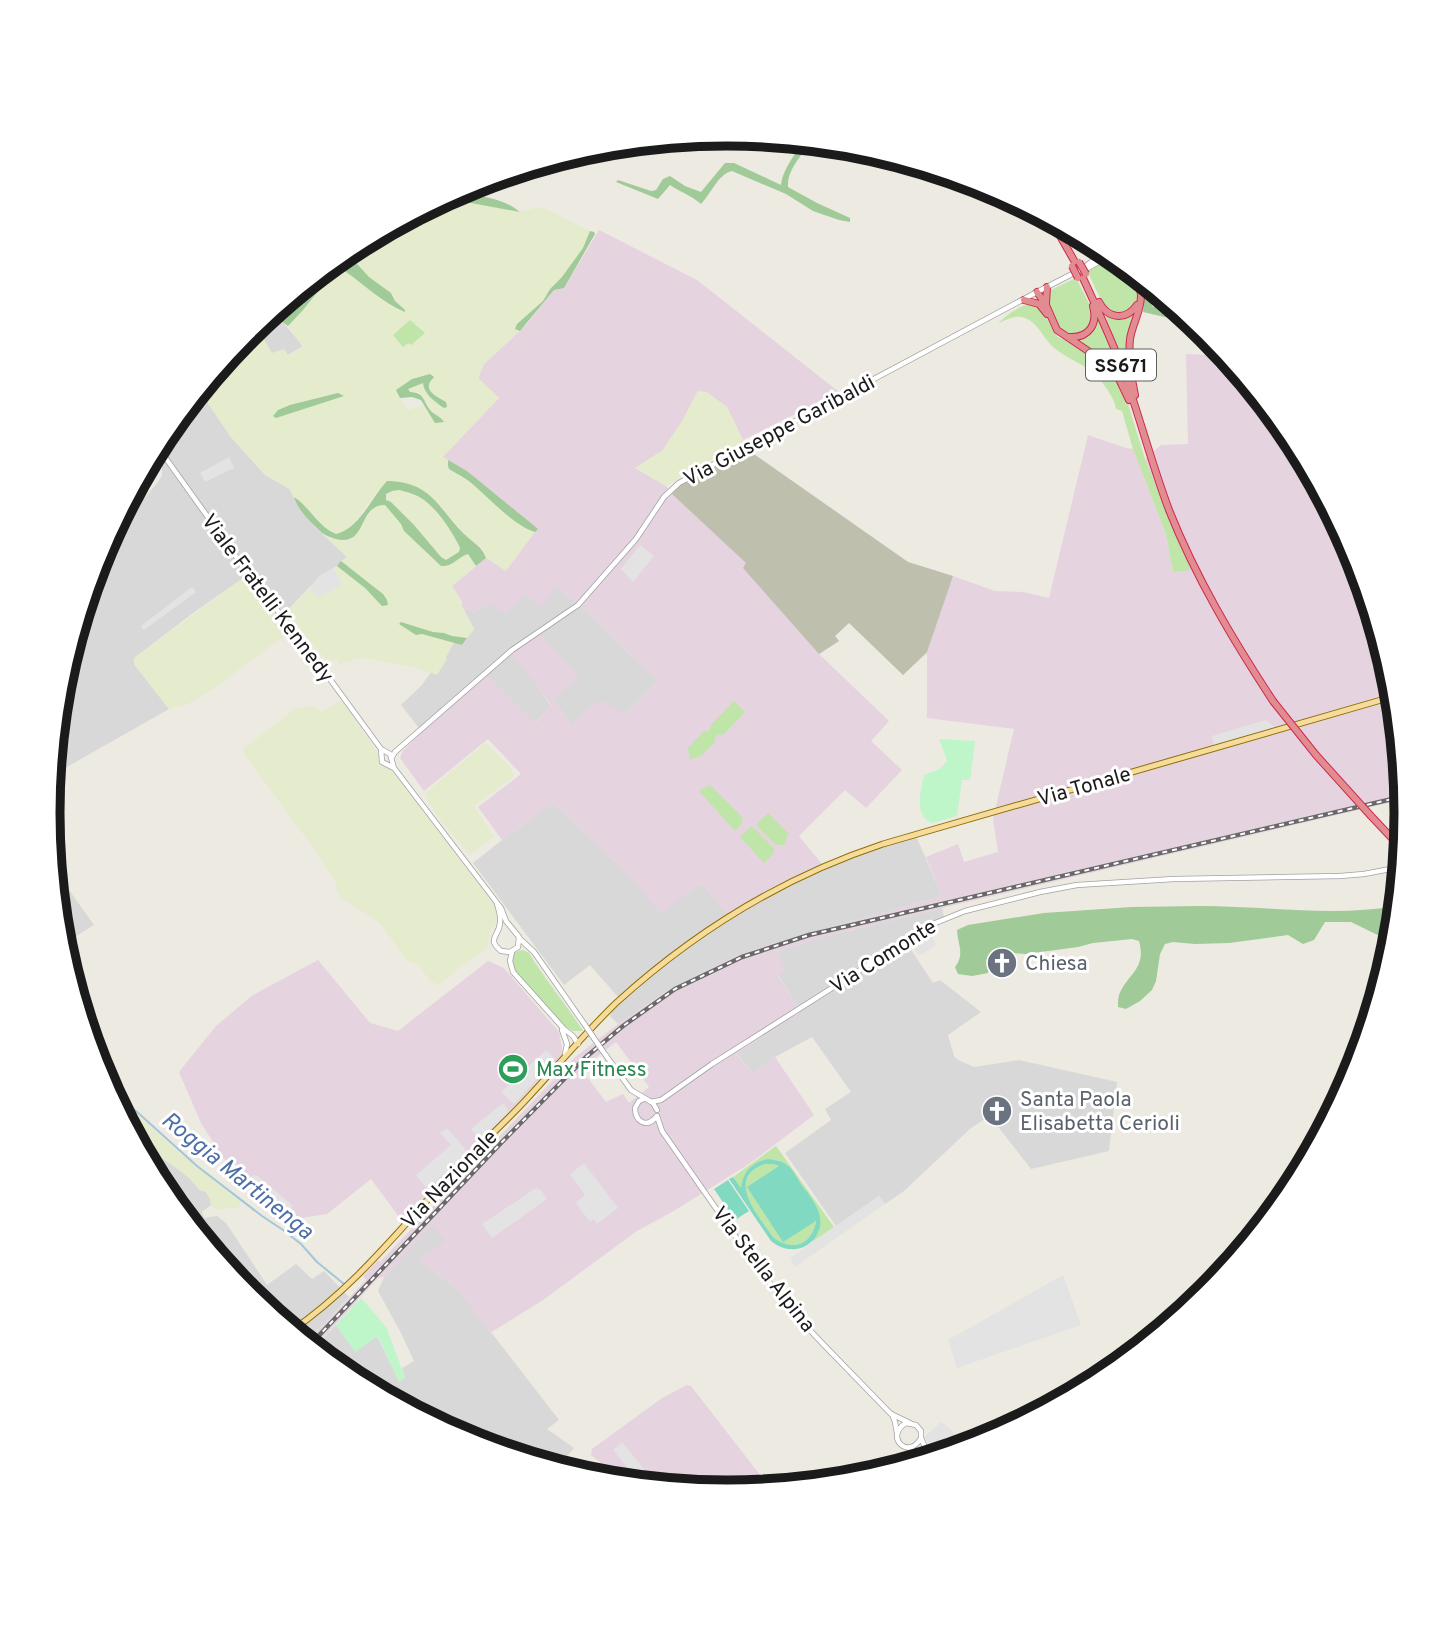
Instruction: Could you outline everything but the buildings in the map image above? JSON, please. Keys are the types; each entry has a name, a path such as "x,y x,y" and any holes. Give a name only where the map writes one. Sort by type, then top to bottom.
{"highway":[{"name":"SS671","path":"1060,234 1115,347 1170,510 1221,618 1273,701 1316,755 1393,838"},
{"path":"1079,270 1101,307 1113,315 1119,317 1133,312 1140,301"},
{"path":"1064,336 1072,338 1086,334 1095,321 1093,306 1079,270"},
{"path":"1042,305 1047,287"},
{"path":"1139,289 1140,307 1132,327 1129,356 1132,380 1152,457"},
{"path":"1037,292 1057,330 1092,352 1119,379 1152,457"},
{"path":"1024,300 1042,305"}],"main road":[{"name":"Via Tonale","path":"777,888 838,859 883,844 1385,699"},
{"name":"Via Nazionale","path":"299,1325 374,1259 631,990 701,935 777,888"}],"street":[{"name":"Via Giuseppe Garibaldi","path":"391,755 512,650 578,605 628,549 664,497 679,483 1100,260"},
{"name":"Viale Fratelli Kennedy","path":"164,457 381,750"},
{"path":"391,755 381,750 382,762 394,768"},
{"path":"381,757 383,754 391,755"},
{"path":"385,764 389,763 391,755"},
{"path":"391,755 394,768 497,904 511,928"},
{"name":"Via Comonte","path":"661,1100 875,959 933,924 965,911 1059,888 1174,879 1340,876 1392,869"},
{"path":"497,904 501,920 499,930"},
{"path":"578,1044 508,965 506,957 494,941 499,930 504,927 517,932 631,1090 651,1102 657,1113"},
{"path":"513,972 510,961 520,938"},
{"path":"501,951 506,953 524,949 535,955"},
{"name":"Via Nazionale","path":"562,1027 583,1034 600,1020"},
{"path":"562,1027 567,1044 564,1059"},
{"path":"631,1090 636,1117 640,1121 654,1121 661,1100 651,1102"},
{"path":"635,1108 639,1101 645,1099"},
{"name":"Via Stella Alpina","path":"657,1113 662,1131 780,1296 822,1343 886,1406 895,1422 897,1433"},
{"name":"Via Stella Alpina","path":"646,1123 662,1131"},
{"path":"891,1414 919,1428 926,1451"},
{"path":"910,1423 903,1425 897,1437 901,1445 920,1452"},
{"path":"909,1448 917,1446 921,1438"}],"shaded area":[{"path":"462,201 520,212 544,208 590,231 583,248 562,277 515,329 520,331 484,364 478,378 499,398 443,457 448,460 449,470 476,487 527,529 535,532 506,571 486,558 483,549 465,535 437,501 421,489 378,490 351,527 345,532 331,532 322,526 304,504 294,498 296,503 290,489 265,475 230,436 205,398 262,336 272,353 284,349 288,355 303,347 288,326 326,281 343,268 381,299 393,307 399,305 391,293 369,277 354,260 393,235","holes":["419,376 434,377 429,386 432,394 437,396 440,406 426,393 423,382 408,389 421,394 430,409 440,417 428,411 425,405 408,410 398,396 404,383"]},
{"path":"599,230 697,280 839,392 743,440 727,407 698,391 662,451 635,468 666,486 672,493 680,485 748,450 908,562 995,591 1023,592 1049,598 1088,435 1133,449 1166,534 1173,572 1188,564 1145,459 1161,445 1188,444 1186,354 1212,355 1257,407 1282,443 1326,518 1344,558 1372,641 1382,683 1389,726 1394,802 942,908 820,938 776,952 786,969 778,976 801,1012 736,1054 753,1074 775,1057 814,1115 749,1164 637,1231 543,1300 490,1333 460,1292 419,1259 446,1241 432,1226 384,1277 378,1278 320,1342 313,1336 366,1280 363,1276 378,1260 380,1262 574,1058 618,1024 666,992 724,961 767,945 942,896 926,857 958,844 964,862 998,852 993,819 1014,729 927,718 927,653 903,675 856,622 849,623 835,636 839,641 819,654 889,721 871,741 902,770 866,808 845,790 799,836 822,864 727,913 701,883 661,913 618,864 553,803 502,840 478,807 521,774 488,739 424,791 400,758 403,751 487,675 535,723 551,705 511,653 541,635 579,677 553,699 571,724 600,700 624,714 658,681 557,587 540,607 526,594 506,614 490,603 474,612 462,608 462,602 452,586 486,558 506,570 490,491 467,471 442,457 499,398 478,378 484,364 527,324 554,290 564,288","holes":["616,1042 649,1087 629,1103 623,1094 606,1102 581,1069"]},
{"path":"281,320 303,346 288,355 272,353 259,338"},
{"path":"698,391 707,392 727,407 743,440 741,446 702,465 686,469 677,480 666,486 635,468 662,451"},
{"path":"205,398 230,436 265,475 290,489 296,503 313,525 347,557 321,575 280,618 246,576 193,613 134,658 134,664 169,709 61,770 72,683 95,599 128,518 135,506 136,508 162,476 162,461"},
{"path":"748,450 908,562 953,576 927,652 903,675 849,623 835,636 839,641 819,654 743,568 746,563 672,494 680,485"},
{"path":"229,457 234,468 205,482 200,473"},
{"path":"399,490 418,496 429,504 452,532 460,548 459,552 446,560 441,557 414,525 386,500 386,495"},
{"path":"381,505 390,510 404,531 436,562 451,565 468,554 476,566 452,586 474,629 467,638 433,632 402,622 416,635 454,642 437,675 367,658 339,664 337,660 325,658 320,653 288,613 309,588 318,598 342,585 333,568 337,566 365,588 373,598 379,590 341,561 347,557 325,536 351,540 371,511"},
{"path":"640,545 654,556 633,582 621,569"},
{"path":"333,568 342,585 318,598 309,588 321,575"},
{"path":"246,576 286,625 287,634 217,686 190,703 169,709 134,664 134,658"},
{"path":"192,587 196,592 144,630 141,626"},
{"path":"557,587 658,681 624,714 571,724 553,699 536,684 551,706 534,723 487,676 422,732 401,705 446,657 454,642 462,645 474,629 462,608 474,612 490,603"},
{"path":"338,702 344,704 377,752 380,763 392,771 496,907 496,923 490,930 487,947 439,985 430,981 419,965 407,961 375,919 341,898 336,882 312,846 244,754 243,749 295,709 313,706 322,712"},
{"path":"1266,720 1276,728 1214,747 1212,736"},
{"path":"486,743 511,768 513,775 474,806 494,837 470,855 438,817 425,793"},
{"path":"553,803 618,864 661,912 701,883 727,913 773,888 777,893 823,868 916,836 942,896 767,945 666,992 618,1024 610,1016 618,997 590,965 564,985 473,863"},
{"path":"63,882 94,925 71,939"},
{"path":"942,908 945,920 906,942 933,983 940,980 981,1012 948,1035 954,1056 974,1067 1019,1060 1117,1082 1109,1151 1031,1169 999,1128 985,1119 971,1128 904,1191 885,1204 879,1196 836,1226 785,1153 831,1120 825,1109 851,1092 812,1037 775,1057 753,1074 736,1053 801,1012 778,975 775,952"},
{"path":"929,929 936,945 919,956 909,941"},
{"path":"318,960 370,1023 398,1031 488,961 504,968 559,1032 563,1054 402,1221 371,1179 327,1214 301,1218 293,1214 289,1217 223,1158 201,1123 179,1072 216,1026 253,995"},
{"path":"546,1050 555,1059 514,1104 501,1092"},
{"path":"503,1103 509,1111 481,1141 471,1129"},
{"path":"136,1114 240,1201 239,1207 224,1210 211,1205 206,1192 200,1190 171,1164 155,1156 132,1117"},
{"path":"447,1128 466,1150 464,1155 427,1189 416,1175 451,1145 440,1133"},
{"path":"155,1156 171,1164 200,1190 206,1192 211,1205 202,1212 204,1218 217,1216 226,1223 267,1285 296,1264 312,1279 324,1271 349,1297 313,1336 287,1315 225,1254 197,1220"},
{"path":"584,1163 618,1208 597,1224 593,1219 590,1222 576,1203 585,1195 570,1174"},
{"path":"255,1175 292,1205 292,1213 289,1216 248,1180"},
{"path":"536,1188 541,1190 547,1199 492,1238 482,1224"},
{"path":"879,1196 885,1204 795,1267 790,1258"},
{"path":"206,1225 225,1254 203,1227"},
{"path":"432,1225 447,1241 419,1259 460,1292 559,1420 547,1429 574,1448 564,1460 512,1446 432,1412 356,1369 320,1342 336,1325 355,1351 377,1336 399,1381 405,1378 402,1368 414,1361 378,1291 384,1277"},
{"path":"1063,1275 1081,1325 957,1368 948,1340"},
{"path":"687,1385 691,1386 764,1480 683,1480 640,1475 610,1470 591,1455 592,1449 662,1398"},
{"path":"941,1422 959,1439 934,1448 924,1437"},
{"path":"622,1442 648,1474 632,1474 613,1450"}],"green space":[{"path":"797,150 804,151 792,169 788,187 850,218 850,222 813,211 786,194 732,171 719,180 701,204 670,185 658,199 616,182 618,180 651,191 656,190 663,179 670,176 701,192 725,163 734,163 781,185 786,168"},
{"path":"479,196 504,203 520,212 462,201"},
{"path":"590,231 595,234 564,288 554,290 520,331 515,329 562,277 583,248"},
{"path":"353,260 369,277 391,293 405,312 389,304 343,268"},
{"path":"1103,262 1137,287 1137,302 1127,312 1113,312 1099,296 1087,270"},
{"path":"1076,278 1094,313 1081,334 1073,335 1059,326 1053,317 1047,294"},
{"path":"326,281 288,326 281,321 274,324"},
{"path":"1145,294 1150,298 1153,307 1160,306 1170,315 1169,318 1143,312"},
{"path":"1029,304 1038,307 1046,316 1058,337 1082,348 1099,361 1120,386 1145,459 1191,570 1173,572 1166,534 1133,449 1122,411 1116,409 1101,380 1051,345 1029,320 1018,317 998,323 1016,309"},
{"path":"1134,314 1130,328 1128,374 1105,315 1122,319"},
{"path":"1098,317 1123,380 1106,360 1078,340 1091,332"},
{"path":"410,320 425,333 411,345 408,343 403,347 393,335"},
{"path":"430,374 434,377 429,389 446,402 447,407 444,408 425,391 423,383 408,389 421,396 431,411 444,422 435,423 421,400 412,397 400,398 396,390 412,379"},
{"path":"338,393 344,396 276,418 273,416 278,410 290,405"},
{"path":"448,460 467,471 538,529 535,532 527,529 512,519 471,482 449,469"},
{"path":"387,481 402,482 424,491 480,548 486,558 476,566 468,554 449,565 441,566 404,531 385,505 370,511 353,537 346,540 336,539 323,534 310,521 300,510 294,497 324,527 336,534 352,526","holes":["399,490 419,497 432,507 444,520 460,548 459,552 446,560 441,557 414,525 386,500 386,494"]},
{"path":"341,561 383,594 388,605 382,606 365,588 337,566"},
{"path":"401,622 433,632 467,638 462,645 422,634 416,635 399,624"},
{"path":"734,701 745,712 723,735 715,737 715,742 701,756 690,759 688,748 704,731 708,731"},
{"path":"939,739 975,741 970,780 962,780 957,816 932,823 922,814 920,795 924,775 940,768 947,760"},
{"path":"708,786 741,816 743,822 735,831 699,791"},
{"path":"768,813 788,833 782,845 776,845 756,825"},
{"path":"750,827 774,848 774,853 764,863 740,837"},
{"path":"1200,906 1324,911 1388,907 1383,938 1351,922 1325,922 1314,940 1303,944 1288,935 1229,943 1165,944 1152,990 1126,1009 1118,1007 1119,995 1138,965 1141,950 1139,941 1132,939 1026,954 997,952 992,956 988,973 972,976 958,974 955,967 960,954 957,930 968,925 1044,913"},
{"path":"523,950 529,953 583,1031 573,1031 563,1025 514,970 513,954"},
{"path":"776,1146 834,1227 812,1242 819,1231 816,1206 790,1168 775,1160 756,1165 745,1175 741,1189 733,1177"},
{"path":"768,1159 784,1163 794,1172 818,1210 819,1231 804,1247 786,1248 771,1241 729,1179 733,1177 741,1188 749,1169","holes":["765,1164 779,1166 747,1187 783,1242 816,1221 811,1235 800,1244 787,1244 780,1242 773,1237 748,1198 746,1188 747,1178 753,1170"]},
{"path":"765,1164 786,1169 815,1212 814,1230 804,1242 790,1245 773,1237 748,1198 747,1178 753,1170"},
{"path":"728,1180 749,1211 735,1220 714,1189"},
{"path":"361,1298 387,1329 405,1378 399,1382 378,1336 355,1352 336,1325"}],"waterway":[{"name":"Roggia Martinenga","path":"126,1104 197,1166 301,1244 317,1262 344,1284"}],"railway":[{"path":"316,1339 586,1057 623,1026 675,989 742,957 809,935 1394,799"}],"place":[{"name":"Chiesa","path":"1002,963"},
{"name":"Max Fitness","path":"513,1069"},
{"name":"Santa Paola Elisabetta Cerioli","path":"997,1111"}]}
